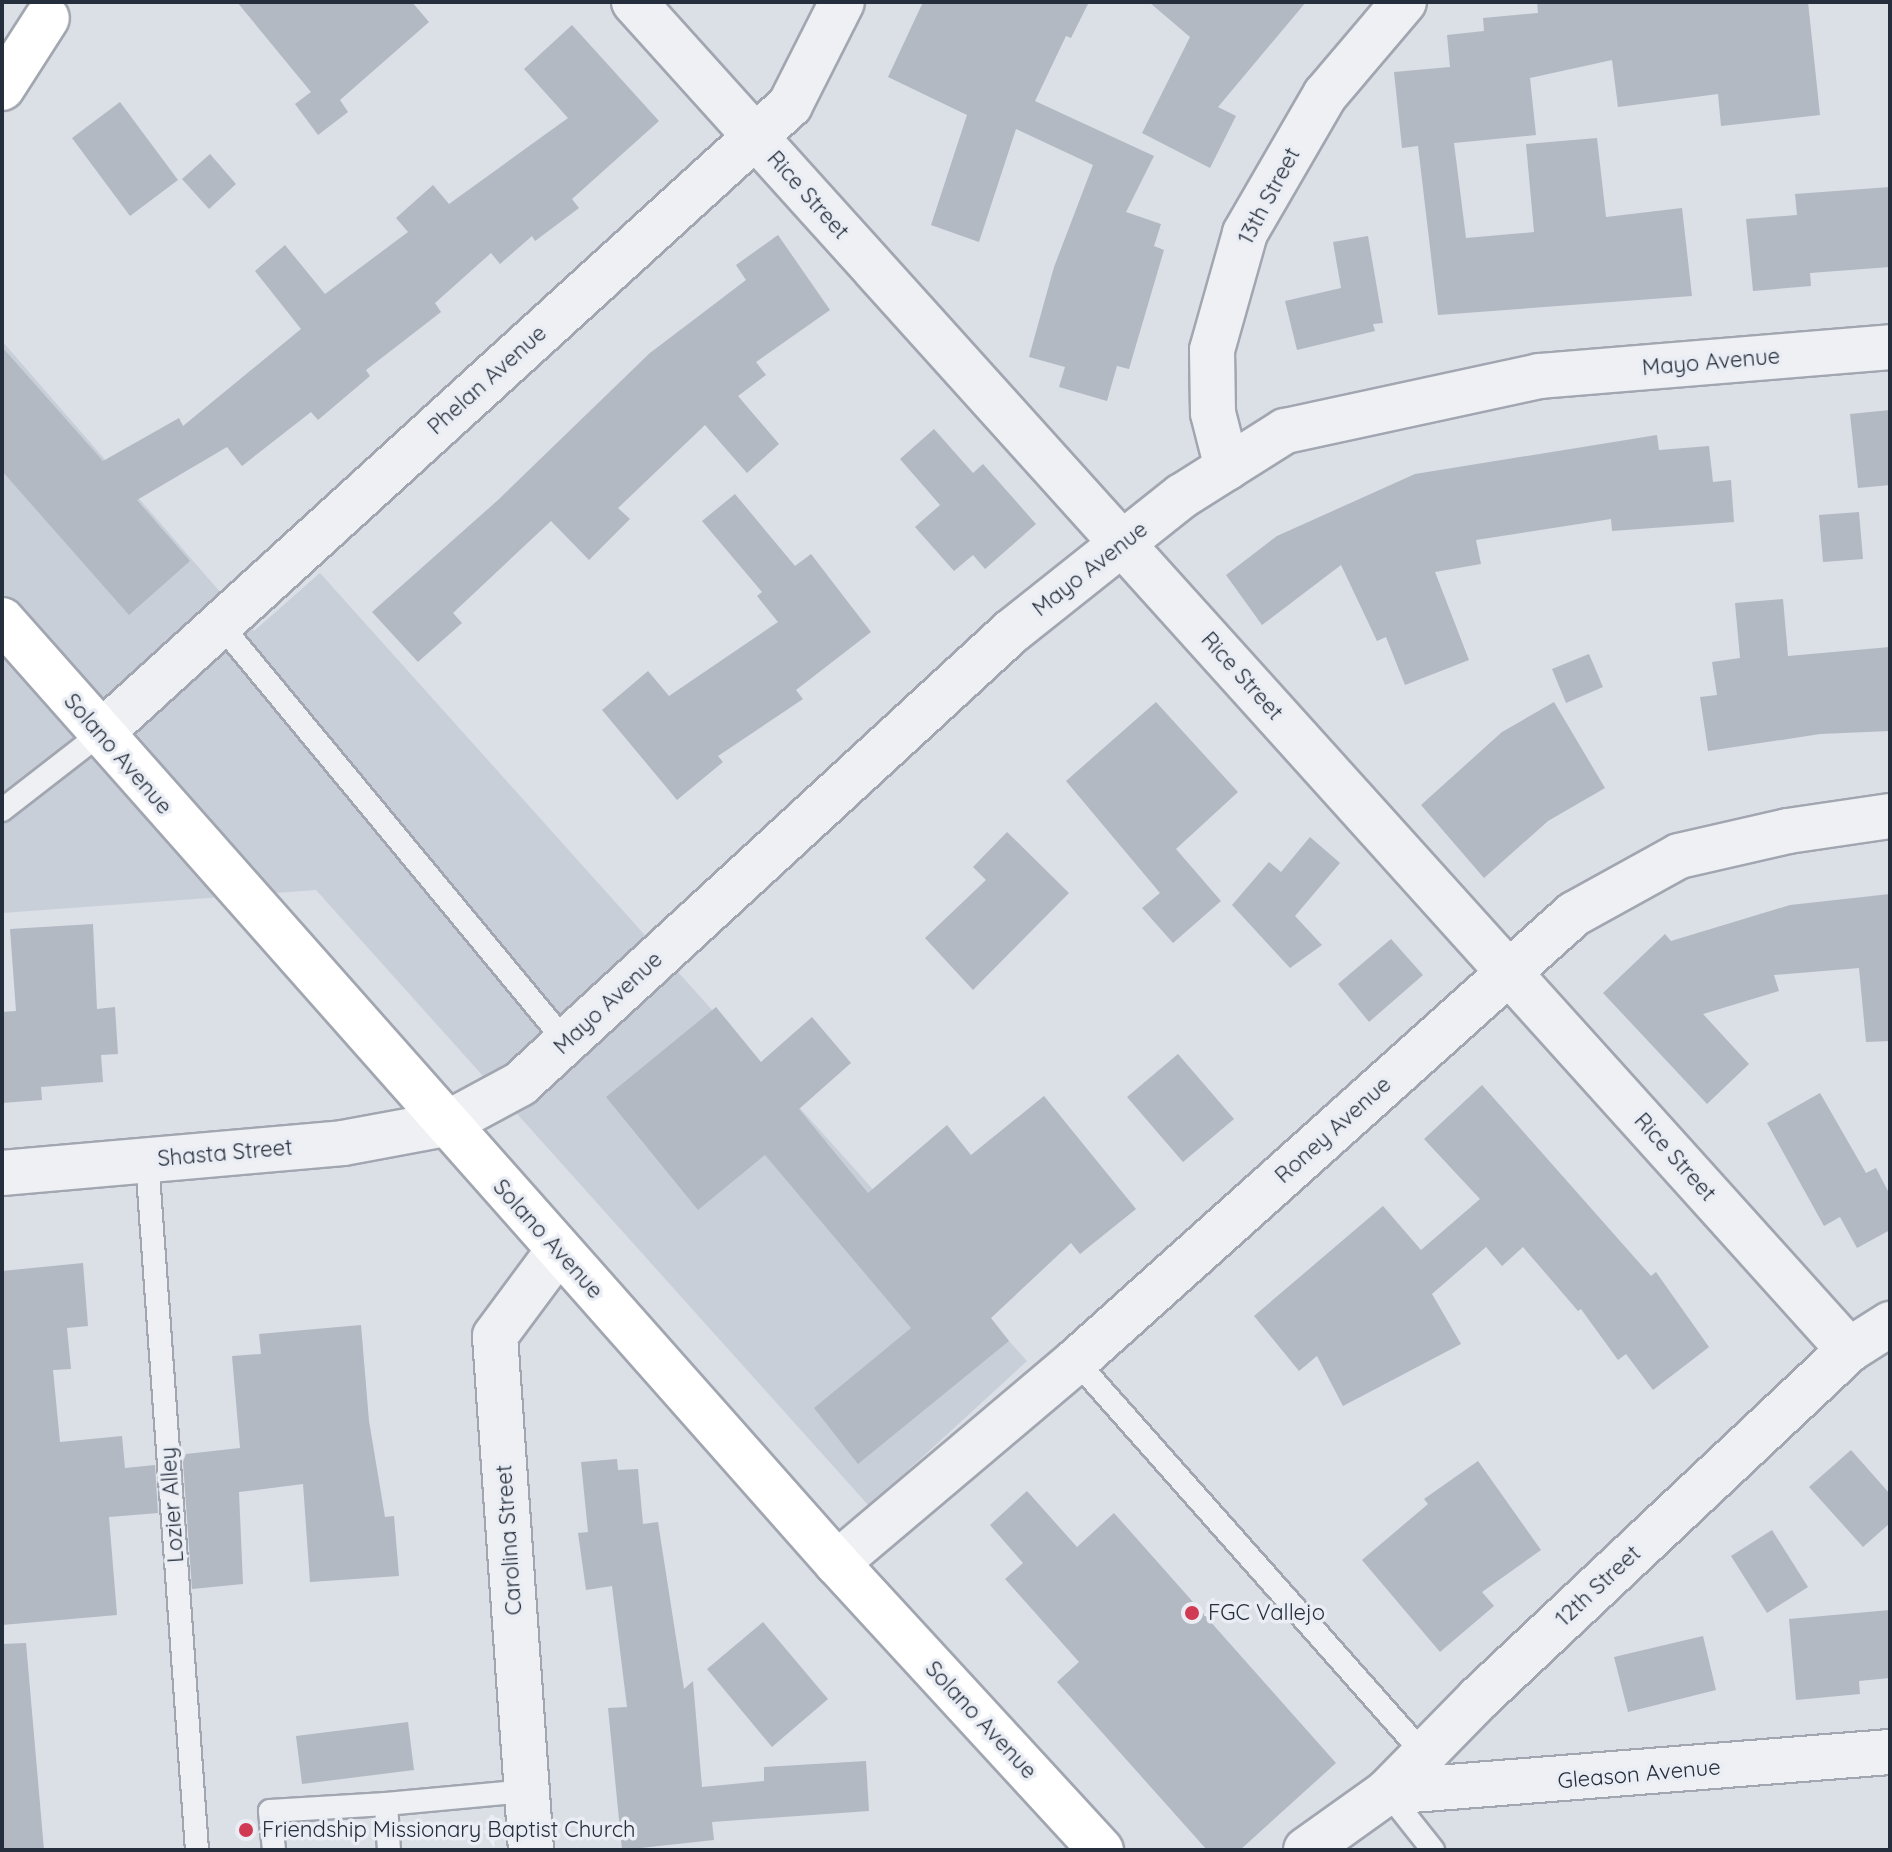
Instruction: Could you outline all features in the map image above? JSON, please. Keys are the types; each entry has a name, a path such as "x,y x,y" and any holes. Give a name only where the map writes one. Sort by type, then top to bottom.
{"main road":[{"path":"2,47 55,10"},
{"path":"2,88 55,10"},
{"name":"Solano Avenue","path":"2,620 558,1251 837,1563 1101,1850"}],"street":[{"name":"Rice Street","path":"634,2 1849,1350"},
{"name":"Phelan Avenue","path":"100,734 790,105 842,2"},
{"name":"13th Street","path":"1227,468 1213,413 1212,350 1245,233 1325,95 1404,2"},
{"name":"Mayo Avenue","path":"446,1124 520,1084 1012,631 1122,543 1285,431 1539,376 1890,347"},
{"name":"Roney Avenue","path":"837,1563 1076,1361 1574,914 1679,856 1788,831 1890,816"},
{"name":"Shasta Street","path":"2,1173 343,1143 446,1124"},
{"name":"Carolina Street","path":"531,1850 495,1336 558,1251"},
{"name":"12th Street","path":"1306,1850 1387,1792 1423,1753 1849,1350 1890,1324"},
{"name":"Gleason Avenue","path":"1387,1792 1890,1752"}],"lane":[{"path":"220,624 566,1042"},
{"path":"2,810 100,734"},
{"name":"Lozier Alley","path":"147,1161 197,1850"},
{"path":"1076,1361 1423,1753"},
{"path":"274,1850 270,1811 527,1791"},
{"path":"1387,1792 1433,1850"},
{"path":"386,1804 389,1850"}],"shaded area":[{"path":"2,341 254,631 320,573 1027,1361 869,1506 316,890 2,913"}],"building":[{"path":"237,2 412,2 429,22 340,100 348,112 318,135 295,104 311,92"},
{"path":"923,2 1089,2 1071,38 1066,36 1035,101 1154,156 1126,212 1161,224 1154,246 1164,250 1129,369 1117,366 1107,401 1059,387 1065,367 1029,357 1054,267 1093,165 1016,129 979,242 931,225 967,115 888,77"},
{"path":"1149,2 1306,2 1218,107 1236,116 1210,168 1142,133 1190,37"},
{"path":"1537,2 1808,2 1820,115 1721,126 1718,94 1618,107 1612,60 1530,78 1536,135 1454,143 1466,238 1534,232 1526,144 1597,138 1606,217 1682,208 1692,296 1438,315 1418,146 1402,148 1394,72 1450,67 1447,35 1484,31 1483,18 1538,13"},
{"path":"572,25 659,121 572,199 579,208 535,241 532,236 500,264 491,253 435,303 441,312 366,370 370,376 318,420 311,412 242,466 227,447 137,500 190,561 129,615 2,471 2,347 103,461 179,418 183,426 301,329 255,271 285,245 325,294 408,232 396,218 433,185 449,204 568,118 524,69"},
{"path":"120,102 178,180 130,216 72,138"},
{"path":"210,154 236,184 209,209 182,179"},
{"path":"1890,187 1890,267 1810,273 1811,286 1753,291 1746,219 1797,215 1795,194"},
{"path":"778,235 830,310 756,362 766,375 738,396 779,444 747,473 705,425 618,508 630,519 589,560 551,521 453,613 462,623 418,662 372,612 498,500 654,349 650,353 746,280 736,265"},
{"path":"1368,236 1383,323 1373,324 1375,331 1297,350 1285,301 1341,288 1333,242"},
{"path":"1890,410 1890,485 1858,488 1850,414"},
{"path":"934,429 973,473 983,464 1036,524 985,569 973,555 954,571 915,527 940,505 900,459"},
{"path":"1657,435 1659,450 1709,446 1713,482 1731,480 1734,522 1612,531 1611,519 1476,540 1481,564 1435,572 1469,660 1405,685 1386,637 1377,641 1341,565 1262,625 1226,575 1277,536 1415,474"},
{"path":"735,494 795,566 811,554 871,632 796,690 803,699 718,756 723,762 677,800 602,710 648,671 669,696 778,622 757,596 762,592 702,521"},
{"path":"1859,512 1863,559 1823,562 1819,515"},
{"path":"1783,599 1788,656 1890,647 1890,731 1820,734 1708,751 1700,697 1717,695 1712,662 1740,658 1735,603"},
{"path":"1589,654 1603,687 1566,703 1552,669"},
{"path":"1156,702 1238,792 1176,849 1221,901 1173,943 1142,908 1160,893 1066,781"},
{"path":"1554,702 1605,788 1548,821 1484,878 1421,805 1502,732"},
{"path":"1007,832 1069,893 973,990 925,938 986,880 973,867"},
{"path":"1310,837 1340,863 1295,916 1322,945 1290,968 1232,905 1269,862 1281,872"},
{"path":"1890,894 1890,1041 1866,1042 1859,968 1774,975 1779,991 1703,1014 1749,1064 1707,1104 1603,993 1665,934 1671,941 1790,905"},
{"path":"93,924 97,1009 115,1007 118,1054 101,1055 103,1082 41,1087 42,1100 2,1103 2,1012 16,1011 10,929"},
{"path":"1391,939 1423,975 1369,1022 1338,984"},
{"path":"716,1007 761,1062 812,1017 851,1063 799,1109 868,1193 947,1125 971,1155 1044,1096 1136,1209 1080,1254 1071,1243 991,1318 1009,1341 858,1464 814,1408 911,1328 765,1155 698,1210 606,1097"},
{"path":"1178,1054 1234,1119 1183,1162 1127,1097"},
{"path":"1482,1085 1651,1276 1656,1272 1709,1347 1653,1390 1626,1354 1618,1360 1581,1309 1578,1311 1523,1247 1502,1266 1486,1247 1432,1294 1461,1344 1343,1406 1317,1356 1299,1371 1254,1316 1383,1206 1421,1250 1480,1199 1424,1139"},
{"path":"1820,1093 1866,1173 1876,1168 1890,1195 1890,1230 1857,1248 1840,1217 1824,1226 1767,1123"},
{"path":"83,1263 88,1326 67,1328 71,1369 53,1370 60,1442 122,1436 125,1468 155,1465 158,1513 109,1517 117,1615 2,1625 2,1271"},
{"path":"361,1325 369,1421 385,1517 394,1516 399,1576 310,1582 303,1484 239,1492 243,1584 192,1589 183,1462 186,1454 240,1448 232,1356 261,1354 259,1334"},
{"path":"1851,1450 1890,1494 1890,1523 1863,1547 1809,1487"},
{"path":"617,1459 618,1470 638,1469 643,1524 658,1522 684,1689 693,1681 702,1787 764,1781 764,1767 866,1761 869,1811 712,1822 714,1840 622,1850 608,1708 627,1707 612,1586 586,1590 578,1533 588,1532 581,1462"},
{"path":"1478,1461 1541,1550 1482,1592 1494,1606 1440,1652 1362,1560 1428,1504 1424,1499"},
{"path":"1027,1491 1077,1547 1114,1513 1336,1763 1240,1850 1207,1850 1057,1682 1079,1662 1005,1579 1023,1563 990,1525"},
{"path":"1772,1530 1808,1587 1767,1613 1731,1556"},
{"path":"1890,1610 1890,1678 1859,1681 1860,1694 1796,1700 1789,1619"},
{"path":"763,1622 828,1699 772,1747 707,1669"},
{"path":"1703,1636 1716,1690 1628,1712 1614,1657"},
{"path":"26,1643 44,1850 2,1850 2,1644"},
{"path":"408,1722 414,1770 302,1784 296,1736"}],"place":[{"name":"FGC Vallejo","path":"1192,1613"},
{"name":"Friendship Missionary Baptist Church","path":"246,1830"}]}
